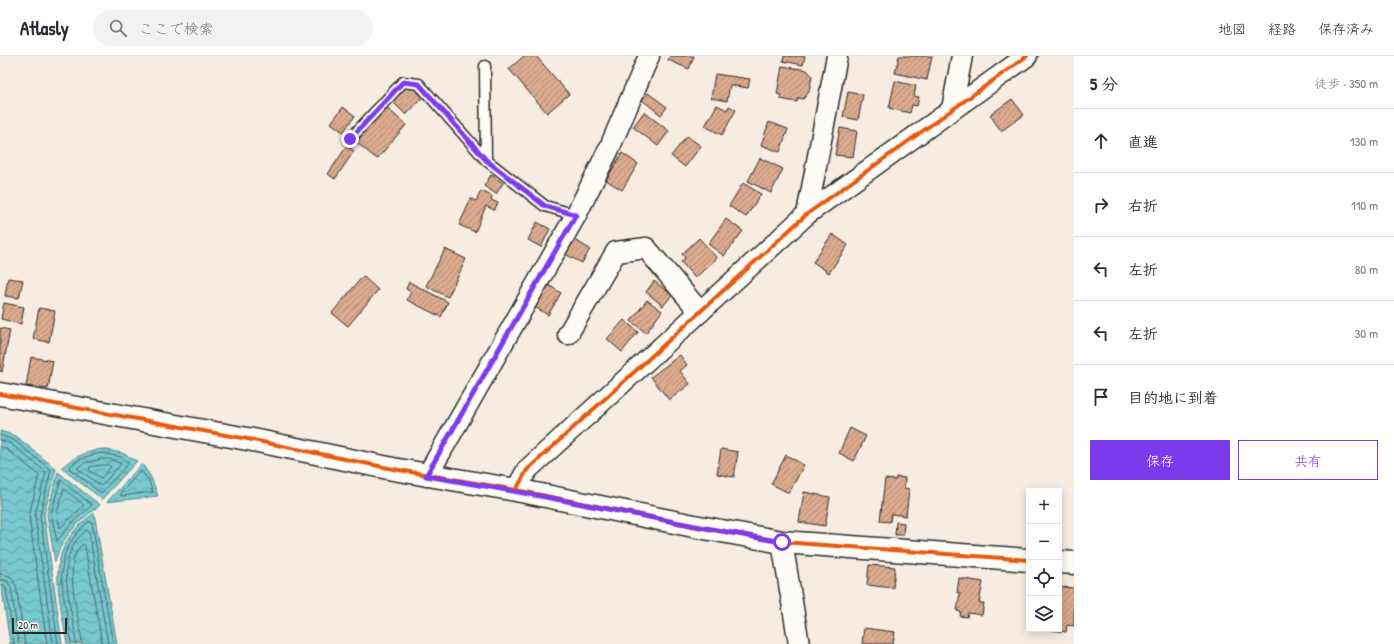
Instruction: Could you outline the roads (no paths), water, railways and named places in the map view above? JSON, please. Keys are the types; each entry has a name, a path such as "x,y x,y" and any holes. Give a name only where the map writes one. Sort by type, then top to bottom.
{"street":[{"path":"426,476 576,215 609,149 649,56"},
{"path":"807,214 837,56"},
{"path":"952,108 962,56"},
{"path":"516,490 527,470 807,214 952,108 1027,56"},
{"path":"568,334 616,252 646,248 700,312"},
{"path":"0,394 253,440 426,476 516,490 699,527 782,542 1026,560"},
{"path":"782,542 799,644"},
{"path":"1062,562 1074,563"}],"lane":[{"path":"485,66 486,160"},
{"path":"350,139 403,82 419,84 486,160 545,206 576,215"}],"water":[{"path":"0,431 16,436 56,469 44,514 62,644 10,644 0,576"},
{"path":"102,449 122,453 137,461 102,499 61,468 80,456"},
{"path":"142,464 151,477 158,496 107,502"},
{"path":"58,472 100,505 78,523 72,530 62,544 55,562 47,514"},
{"path":"94,513 117,644 67,644 58,588 60,557 67,542 78,527"}]}
